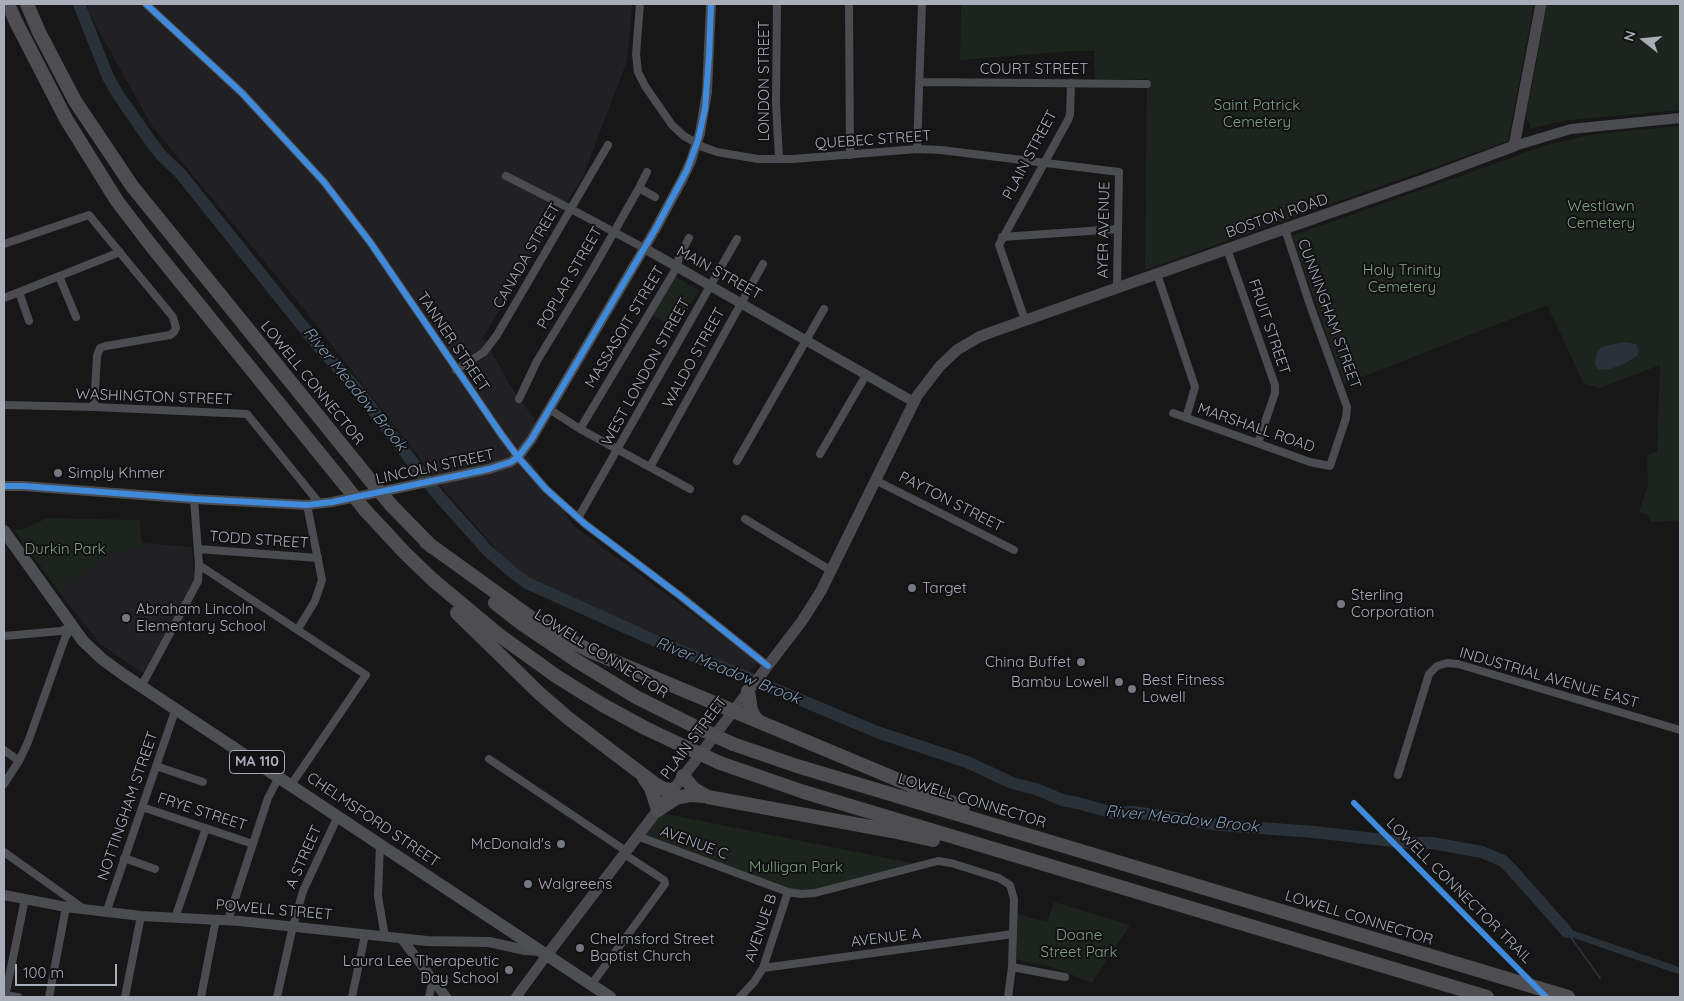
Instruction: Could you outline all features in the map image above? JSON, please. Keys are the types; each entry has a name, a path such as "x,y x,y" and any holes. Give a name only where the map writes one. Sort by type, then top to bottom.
{"highway":[{"path":"8,4 66,119 117,201 345,486 391,538 447,593 512,646 556,676 645,728 720,763 804,792 1487,997"},
{"name":"LOWELL CONNECTOR","path":"29,8 46,46 75,100 132,186 370,480 426,542 468,580 508,614 564,653 636,697 696,727 733,744 797,766 1519,983 1575,997"},
{"path":"391,538 418,573 539,693 642,775 661,788 673,790"},
{"path":"426,542 530,617 602,657 1030,835"},
{"path":"748,691 752,714 760,722"},
{"path":"642,775 651,788 658,810 676,798 691,795 708,797 1024,858"},
{"path":"684,776 694,789 708,797"}],"main road":[{"path":"1514,146 1541,4"},
{"name":"BOSTON ROAD","path":"914,402 925,384 940,366 957,350 973,340 1514,146"},
{"name":"PLAIN STREET","path":"544,953 625,853 765,670 812,605 914,402"},
{"name":"CHELMSFORD STREET","path":"4,531 72,626 88,647 97,655 124,675 142,685 610,997"}],"street":[{"name":"TANNER STREET","path":"146,4 242,93 324,182 370,242 456,370 518,457 546,489 578,518 765,670"},
{"name":"QUEBEC STREET","path":"640,4 636,54 638,72 672,125 698,145 718,152 758,159 850,155 918,149 968,152 1119,172"},
{"name":"LINCOLN STREET","path":"4,486 307,505 320,504 489,469 511,462 518,457 531,440 644,248 691,161 700,133 707,92 711,4"},
{"name":"LONDON STREET","path":"777,4 776,102 779,159"},
{"path":"849,4 850,155"},
{"path":"918,149 922,4"},
{"path":"4,10 29,8"},
{"name":"COURT STREET","path":"921,82 1147,84"},
{"name":"PLAIN STREET","path":"1002,237 1070,115 1071,83"},
{"name":"BOSTON ROAD","path":"1514,146 1577,128 1680,118"},
{"name":"CANADA STREET","path":"456,370 484,352 497,335 608,144"},
{"name":"POPLAR STREET","path":"518,399 537,361 614,232 646,172"},
{"name":"AYER AVENUE","path":"1117,288 1119,172"},
{"name":"MAIN STREET","path":"506,176 644,248 914,402"},
{"path":"639,188 655,197"},
{"path":"4,244 89,215 171,314 176,328 170,335 100,348 97,356 94,407"},
{"path":"1025,320 1000,248 1002,237 1118,229"},
{"name":"CUNNINGHAM STREET","path":"1285,229 1347,407 1346,418 1330,466"},
{"name":"MASSASOIT STREET","path":"580,429 677,267 679,257 689,238"},
{"name":"WEST LONDON STREET","path":"578,518 737,239"},
{"name":"FRUIT STREET","path":"1227,249 1275,385 1275,392 1258,443"},
{"path":"4,298 120,252"},
{"name":"WALDO STREET","path":"650,467 763,264"},
{"path":"1157,274 1196,387 1186,418"},
{"path":"59,276 76,317"},
{"path":"19,292 29,321"},
{"path":"737,461 824,309"},
{"path":"820,454 866,375"},
{"name":"WASHINGTON STREET","path":"4,405 247,414 320,504"},
{"path":"549,409 580,429 690,489"},
{"name":"MARSHALL ROAD","path":"1173,413 1310,462 1330,466"},
{"name":"PAYTON STREET","path":"875,480 1014,550"},
{"path":"142,685 194,588 199,574 194,499"},
{"path":"298,629 315,601 321,586 322,575 307,505"},
{"path":"745,519 830,570"},
{"name":"TODD STREET","path":"198,549 318,558"},
{"path":"199,564 366,675 291,785"},
{"path":"4,636 61,631 72,626"},
{"path":"4,784 19,761 28,742 65,638 72,626"},
{"name":"INDUSTRIAL AVENUE EAST","path":"1398,775 1429,674 1437,666 1447,663 1680,730"},
{"name":"NOTTINGHAM STREET","path":"106,913 176,708"},
{"path":"4,750 19,761"},
{"path":"489,759 664,880 665,884 591,985"},
{"path":"156,766 203,782"},
{"path":"228,920 268,798 279,777"},
{"name":"FRYE STREET","path":"142,807 253,844"},
{"name":"A STREET","path":"277,997 303,891 338,816"},
{"path":"175,918 206,828"},
{"name":"AVENUE C","path":"637,836 788,892 801,894 815,893 930,862 943,861 1000,878 1010,884 1014,899 1013,934"},
{"path":"380,844 378,896 385,937"},
{"path":"4,852 87,910"},
{"path":"124,858 155,869"},
{"name":"AVENUE B","path":"740,997 754,982 762,968 788,892"},
{"name":"POWELL STREET","path":"4,895 106,913 228,920 437,942 489,942 544,953"},
{"path":"18,997 5,996 25,899"},
{"path":"50,997 66,907"},
{"path":"125,997 141,916"},
{"path":"201,997 216,920"},
{"path":"1008,997 1012,967 1013,934"},
{"name":"AVENUE A","path":"762,968 1013,934"},
{"path":"352,997 365,935"},
{"path":"402,939 446,997"},
{"name":"PLAIN STREET","path":"516,997 544,953"},
{"path":"1012,967 1065,978"},
{"path":"429,997 432,978"}],"shaded area":[{"path":"87,4 632,4 627,61 583,176 483,337 510,385 535,420 527,456 574,526 758,662 748,673 551,590 510,565 446,492 303,308 152,126 90,15"},
{"path":"1624,342 1636,344 1639,350 1637,356 1624,364 1610,369 1598,370 1595,365 1596,355 1601,347"},
{"name":"Abraham Lincoln Elementary School","path":"142,543 192,547 194,579 143,673 100,644 60,593 112,551 142,549"}],"green space":[{"name":"Saint Patrick Cemetery","path":"961,4 1534,4 1508,141 1145,270 1147,79 1095,79 1094,51 960,60"},
{"path":"1547,4 1680,4 1680,110 1570,120 1531,128 1526,116"},
{"path":"1680,126 1680,525 1676,521 1651,522 1647,515 1639,512 1648,485 1647,455 1657,452 1660,365 1600,388 1584,384 1547,305 1344,384 1292,236 1547,145 1595,134"},
{"path":"674,276 699,290 675,329 651,314"},
{"name":"Durkin Park","path":"47,518 140,520 142,549 112,551 60,593 14,530 24,529"},
{"name":"Mulligan Park","path":"661,813 921,865 801,894 637,836"},
{"name":"Doane Street Park","path":"1054,902 1130,925 1092,983 1053,967 1017,960 1017,914 1047,922"}],"waterway":[{"name":"River Meadow Brook","path":"79,4 108,77 119,96 161,155 180,173 320,348 355,387 438,495 487,550 527,583 658,642 877,732 967,762 1012,783 1036,789 1062,800 1113,813 1134,812 1220,825 1314,832 1410,843 1432,843 1482,852 1503,861 1567,932"},
{"name":"River Meadow Brook","path":"1567,932 1600,978"},
{"path":"1567,932 1680,971"}],"cycle path":[{"path":"146,4 242,93 324,182 370,242 501,434 546,489 585,524 679,595 768,666"},
{"path":"4,486 307,505 332,502 489,469 511,462 518,457 531,440 655,230 687,170 698,140 705,109 711,4"},
{"name":"LOWELL CONNECTOR TRAIL","path":"1354,803 1546,997"}],"place":[{"name":"Simply Khmer","path":"58,473"},
{"name":"Target","path":"912,588"},
{"name":"Sterling Corporation","path":"1341,604"},
{"name":"Abraham Lincoln Elementary School","path":"126,618"},
{"name":"China Buffet","path":"1081,662"},
{"name":"Bambu Lowell","path":"1119,682"},
{"name":"Best Fitness Lowell","path":"1132,689"},
{"name":"McDonald's","path":"561,844"},
{"name":"Walgreens","path":"528,884"},
{"name":"Chelmsford Street Baptist Church","path":"580,948"},
{"name":"Laura Lee Therapeutic Day School","path":"509,970"}],"park label":[{"name":"Westlawn Cemetery","path":"1601,214"},
{"name":"Holy Trinity Cemetery","path":"1402,278"}]}
